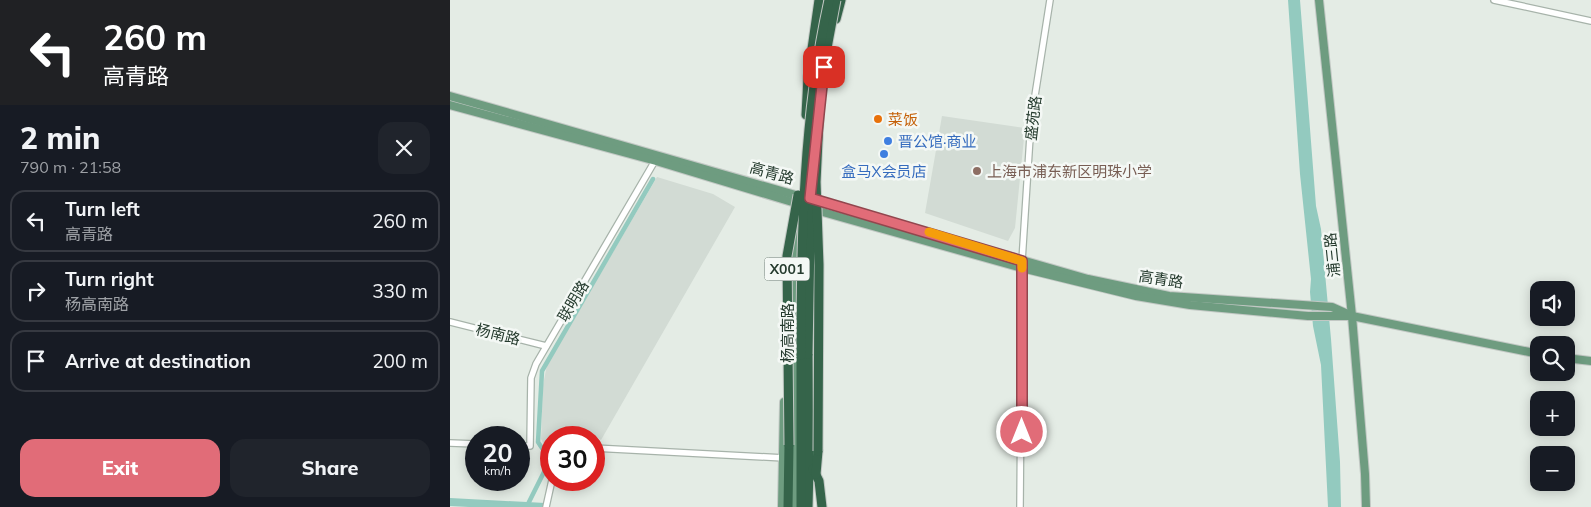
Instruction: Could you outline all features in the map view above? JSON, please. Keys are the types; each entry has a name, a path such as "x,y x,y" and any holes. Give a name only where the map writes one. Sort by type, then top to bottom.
{"highway":[{"path":"806,116 808,77 819,0"},
{"name":"杨高南路","path":"816,475 804,355 802,216 813,96 828,0"},
{"path":"822,103 838,0"},
{"name":"杨高南路","path":"794,475 804,355 808,218 816,119 821,78 838,0"},
{"name":"杨高南路","path":"808,507 813,449 818,265 816,182 822,103 821,78"},
{"name":"杨高南路","path":"801,507 790,445 787,256 801,177 806,116 813,96"},
{"name":"X001","path":"788,507 794,475"},
{"name":"X001","path":"816,475 822,507"}],"main road":[{"name":"杨高南路","path":"784,458 785,254 790,213 799,196 802,183 812,84 828,0"},
{"name":"杨高南路","path":"799,196 838,0"},
{"name":"浦三路","path":"1319,0 1352,316 1366,507"},
{"name":"高青路","path":"450,96 657,158 799,196 817,210 1022,264 1169,296 1332,307 1352,316 1530,352"},
{"name":"高青路","path":"450,105 799,196 1108,290 1190,306 1333,318 1352,316"},
{"name":"杨高南路","path":"795,507 794,259 799,196 806,143"},
{"path":"802,183 798,191 799,196 817,210"},
{"name":"杨高南路","path":"813,449 817,210"},
{"name":"X001","path":"814,432 822,412 817,210"},
{"path":"1575,359 1591,361"},
{"name":"杨高南路","path":"812,507 816,475 814,432"},
{"name":"X001","path":"782,507 784,458"},
{"name":"杨高南路","path":"782,496 794,475"}],"street":[{"name":"盛苑路","path":"1020,507 1022,264 1031,121 1050,0"},
{"path":"1494,0 1591,21"},
{"name":"联明路","path":"530,446 531,378 546,346 657,158"},
{"name":"杨南路","path":"450,322 546,346"},
{"path":"450,442 465,443"},
{"path":"605,449 784,458"},
{"path":"546,507 549,491"}],"shaded area":[{"name":"上海市浦东新区明珠小学","path":"942,116 1025,128 1015,228 1008,241 925,213"},
{"path":"657,177 713,194 735,207 605,433 605,426 541,426 543,385 547,365"}],"water":[{"path":"1288,0 1300,0 1316,206 1321,229 1331,339 1340,462 1341,507 1328,507 1321,365 1313,326 1310,292 1311,279 1300,174"}],"waterway":[{"path":"527,506 550,460 538,442 542,371 653,179"},
{"path":"450,502 545,507"}],"slow traffic":[{"path":"929,232 1022,261 1022,268"}],"place":[{"name":"菜饭","path":"878,119"},
{"name":"晋公馆·商业","path":"888,141"},
{"name":"盒马X会员店","path":"884,154"},
{"name":"上海市浦东新区明珠小学","path":"977,171"}],"route":[{"path":"824,67 810,198 844,210 930,232 1022,261 1022,432"}]}
